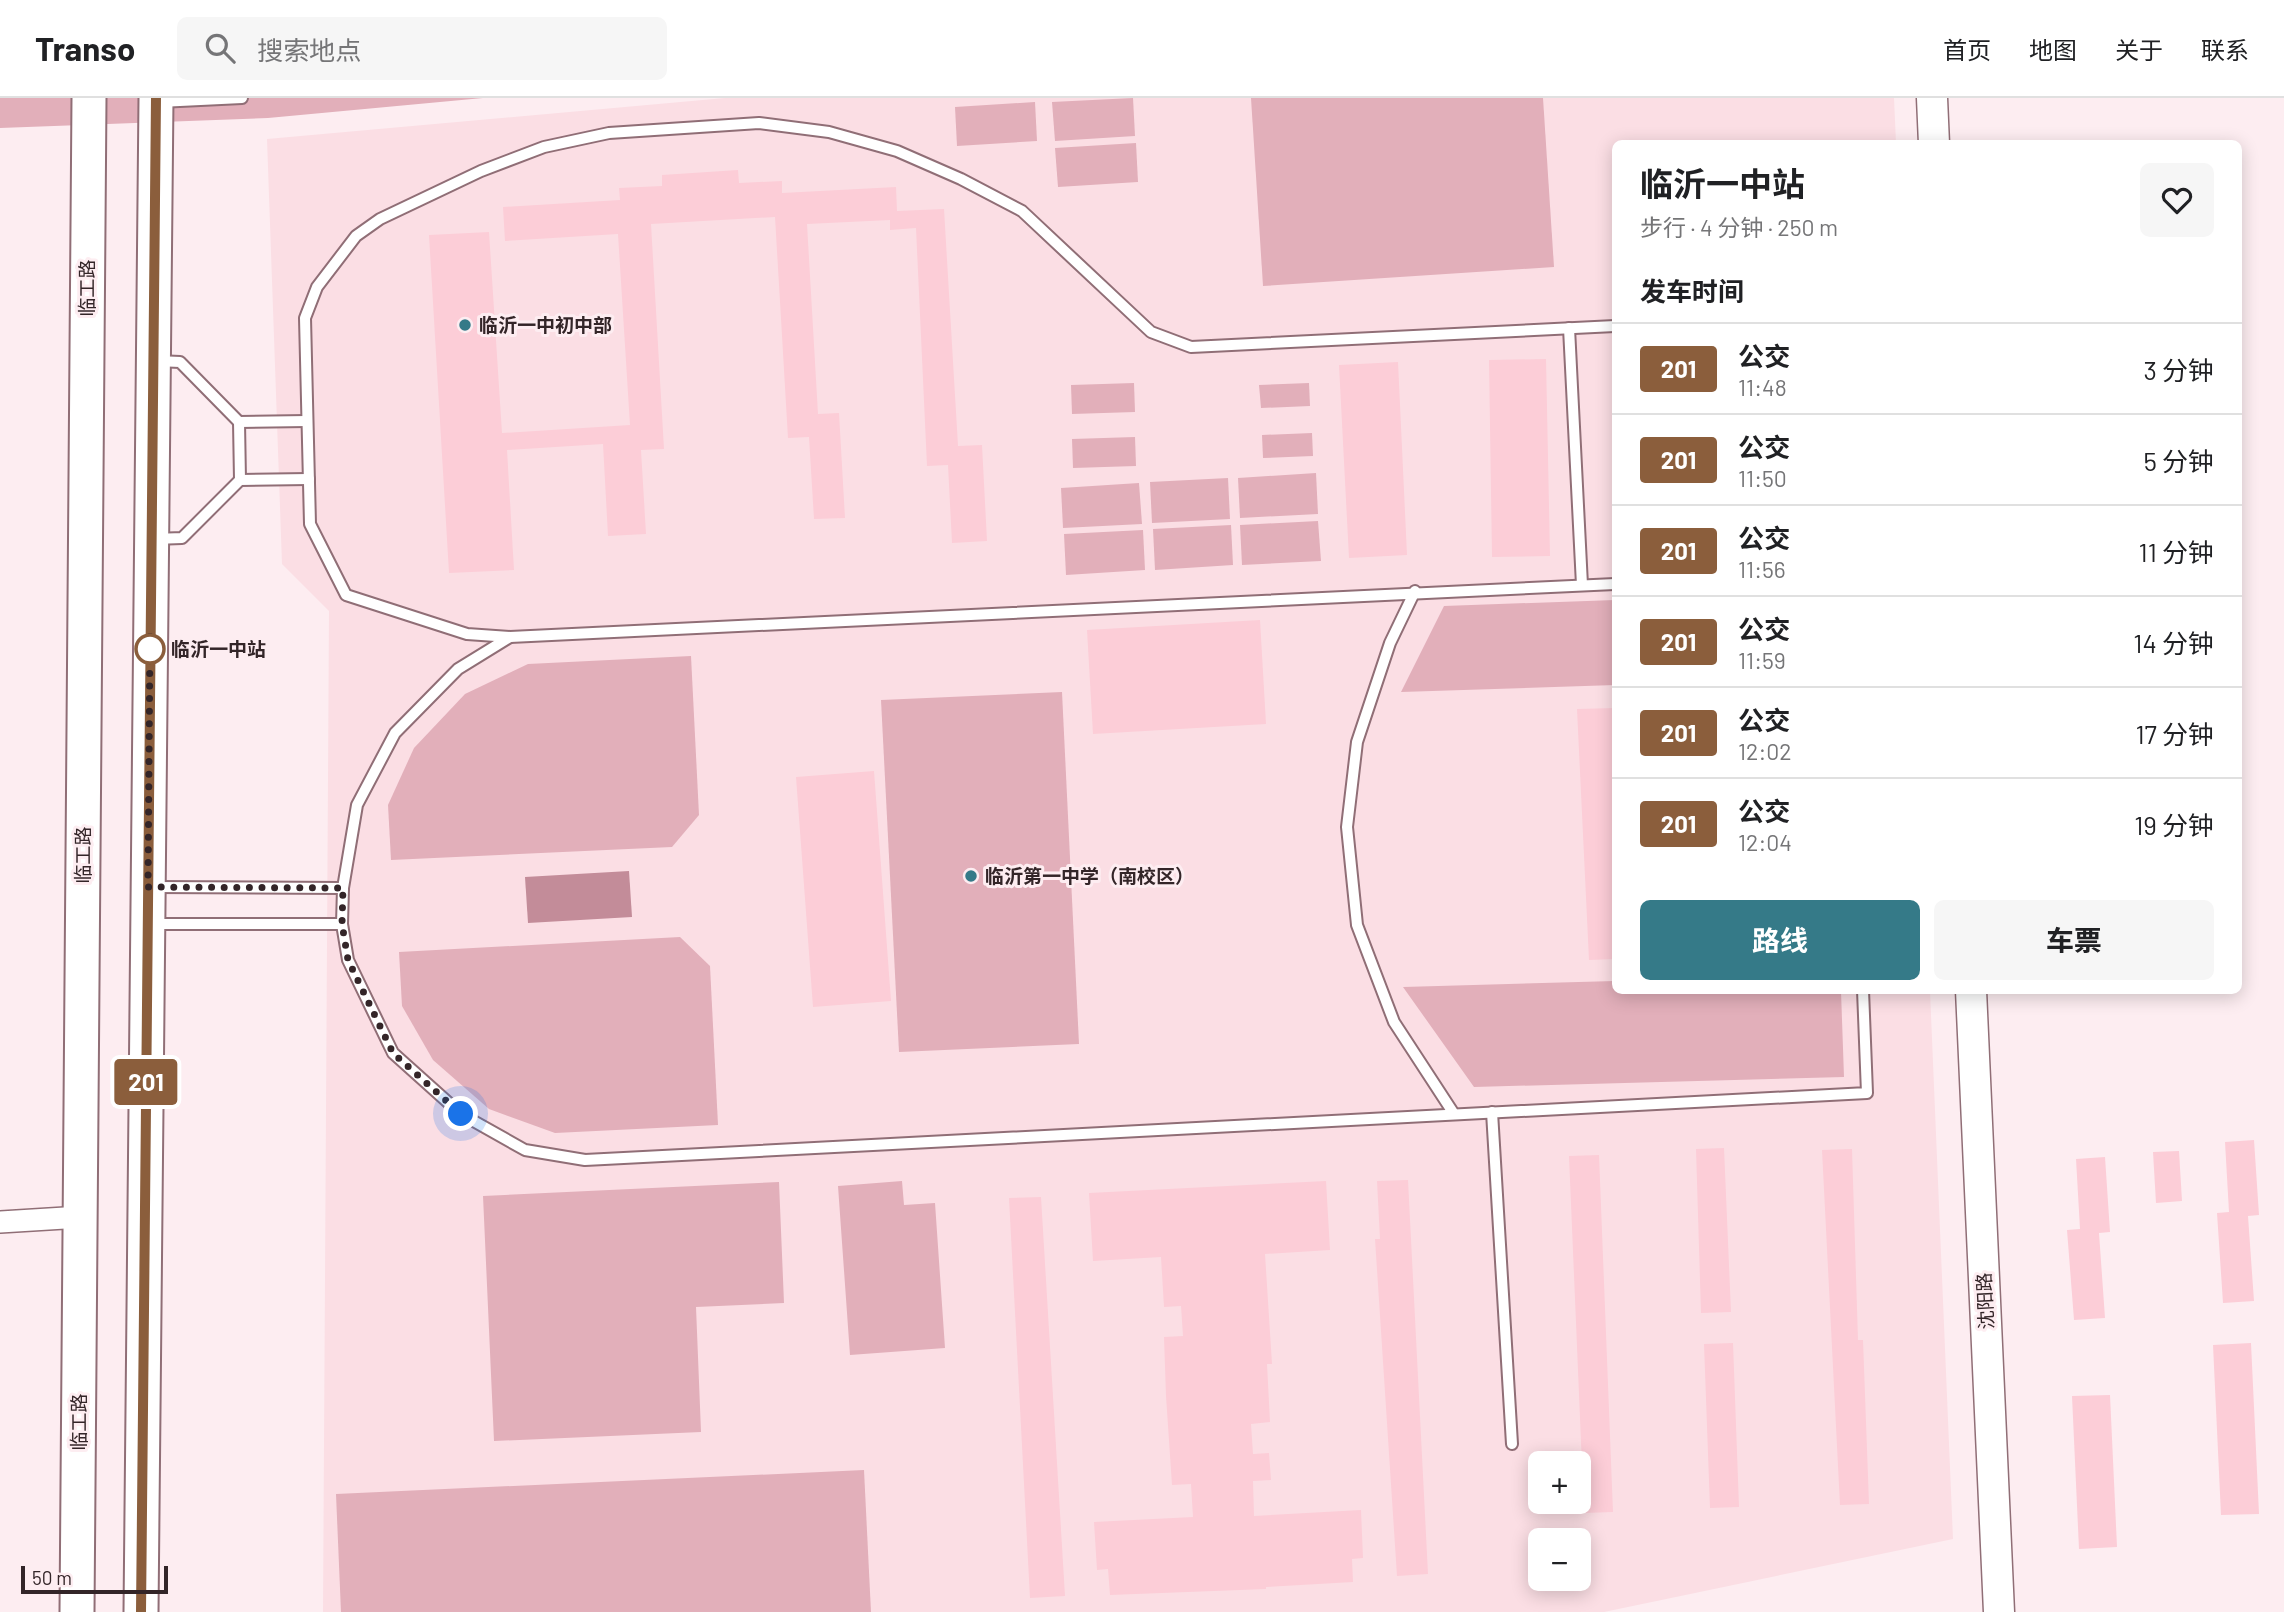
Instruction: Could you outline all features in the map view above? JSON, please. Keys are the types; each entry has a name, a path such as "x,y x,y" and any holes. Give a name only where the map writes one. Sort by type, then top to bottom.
{"main road":[{"name":"临工路","path":"77,1612 89,98"},
{"path":"141,1612 156,100"}],"street":[{"path":"1932,98 1934,140"},
{"name":"沈阳路","path":"1971,994 1999,1612"},
{"path":"0,1222 80,1217"}],"lane":[{"path":"156,100 243,98"},
{"path":"1612,326 1191,347 1151,332 1022,211 961,179 897,151 830,132 760,124 608,133 544,147 481,171 380,219 356,236 317,287 305,318 310,524 346,595 467,634 510,637 1612,583"},
{"path":"1569,328 1582,585"},
{"path":"153,361 180,362 239,422 240,480"},
{"path":"239,422 307,421"},
{"path":"151,540 182,538 240,480 309,479"},
{"path":"1415,591 1390,643 1357,742 1347,827 1357,925 1394,1022 1454,1114"},
{"path":"510,637 458,669 395,733 357,805 343,888 342,924 348,960 393,1053 461,1114 525,1150 585,1160 1867,1093 1863,994"},
{"path":"148,887 343,888"},
{"path":"148,924 342,924"},
{"path":"1492,1112 1512,1444"}],"shaded area":[{"path":"0,98 483,98 268,118 0,128"},
{"name":"临沂第一中学（南校区）","path":"725,98 1894,98 1896,140 1612,140 1612,994 1930,994 1953,1539 1604,1612 323,1612 329,611 282,564 267,139"},
{"path":"1133,98 1135,136 1055,141 1052,102"},
{"path":"1251,98 1543,98 1554,267 1263,286"},
{"path":"1035,102 1037,141 957,146 955,107"},
{"path":"1136,143 1138,182 1058,187 1055,148"},
{"path":"1134,383 1135,412 1072,414 1071,385"},
{"path":"1309,383 1310,406 1261,408 1259,385"},
{"path":"1312,433 1313,456 1263,458 1262,435"},
{"path":"1135,437 1136,466 1073,468 1072,439"},
{"path":"1316,473 1318,514 1240,518 1238,478"},
{"path":"1228,478 1230,519 1152,523 1150,482"},
{"path":"1139,483 1142,524 1063,528 1061,488"},
{"path":"1318,521 1321,561 1242,565 1240,525"},
{"path":"1231,525 1233,565 1155,570 1153,529"},
{"path":"1143,530 1145,570 1066,575 1064,534"},
{"path":"1612,600 1612,685 1401,692 1444,606"},
{"path":"691,656 699,815 672,847 391,860 388,805 414,748 465,694 528,664"},
{"path":"1062,692 1079,1044 899,1052 881,700"},
{"path":"629,871 632,917 528,923 525,877"},
{"path":"680,937 710,966 718,1125 555,1133 489,1109 433,1060 402,1006 399,952"},
{"path":"1612,981 1612,994 1841,994 1844,1077 1474,1087 1403,987"},
{"path":"902,1181 904,1205 935,1203 945,1348 850,1355 838,1186"},
{"path":"779,1182 784,1303 696,1307 701,1432 494,1441 483,1196"},
{"path":"864,1470 871,1612 341,1612 336,1494"}],"building":[{"name":"临沂一中初中部","path":"738,170 739,183 782,181 782,193 896,187 897,211 944,209 958,446 982,445 987,541 952,543 948,465 927,466 916,228 890,230 890,220 807,224 818,414 839,413 845,518 814,519 809,437 788,438 775,217 651,224 664,449 641,450 646,534 608,536 603,444 507,450 514,570 449,573 429,235 489,232 502,433 630,425 618,234 505,241 503,207 620,200 619,188 662,186 662,175"},
{"path":"1546,359 1550,556 1492,557 1489,360"},
{"path":"1398,362 1407,555 1349,558 1339,365"},
{"path":"1260,620 1266,724 1093,734 1087,630"},
{"path":"1612,708 1612,959 1589,960 1577,709"},
{"path":"874,771 891,1001 813,1007 796,777"},
{"path":"2254,1140 2259,1215 2248,1216 2254,1301 2223,1303 2217,1213 2229,1212 2225,1142"},
{"path":"1724,1148 1731,1312 1701,1313 1696,1149"},
{"path":"1852,1149 1858,1340 1863,1340 1869,1504 1840,1505 1822,1150"},
{"path":"2179,1151 2182,1201 2156,1203 2153,1152"},
{"path":"1599,1155 1613,1512 1591,1513 1591,1451 1581,1451 1569,1156"},
{"path":"2105,1157 2110,1232 2099,1233 2105,1318 2074,1320 2067,1230 2080,1229 2076,1159"},
{"path":"1408,1180 1428,1574 1397,1576 1375,1239 1380,1239 1377,1181"},
{"path":"1326,1181 1330,1250 1265,1254 1272,1364 1267,1364 1270,1422 1251,1424 1253,1454 1269,1453 1271,1480 1253,1481 1254,1516 1361,1510 1363,1558 1352,1559 1353,1582 1266,1589 1110,1595 1108,1569 1097,1570 1094,1522 1193,1517 1191,1484 1172,1485 1166,1396 1164,1337 1183,1336 1181,1306 1164,1307 1161,1257 1093,1261 1089,1193"},
{"path":"1041,1197 1065,1596 1030,1598 1009,1198"},
{"path":"1733,1343 1739,1507 1710,1508 1704,1344"},
{"path":"2251,1343 2259,1514 2221,1515 2213,1345"},
{"path":"2110,1395 2117,1547 2079,1549 2072,1396"}],"bus line":[{"name":"201","path":"141,1612 156,98"}],"place":[{"name":"临沂一中初中部","path":"465,325"},
{"name":"临沂一中站","path":"150,649"},
{"name":"临沂第一中学（南校区）","path":"971,876"}],"route":[{"path":"150,649 150,636 148,887 343,888 342,924 348,960 393,1053 461,1114"}]}
